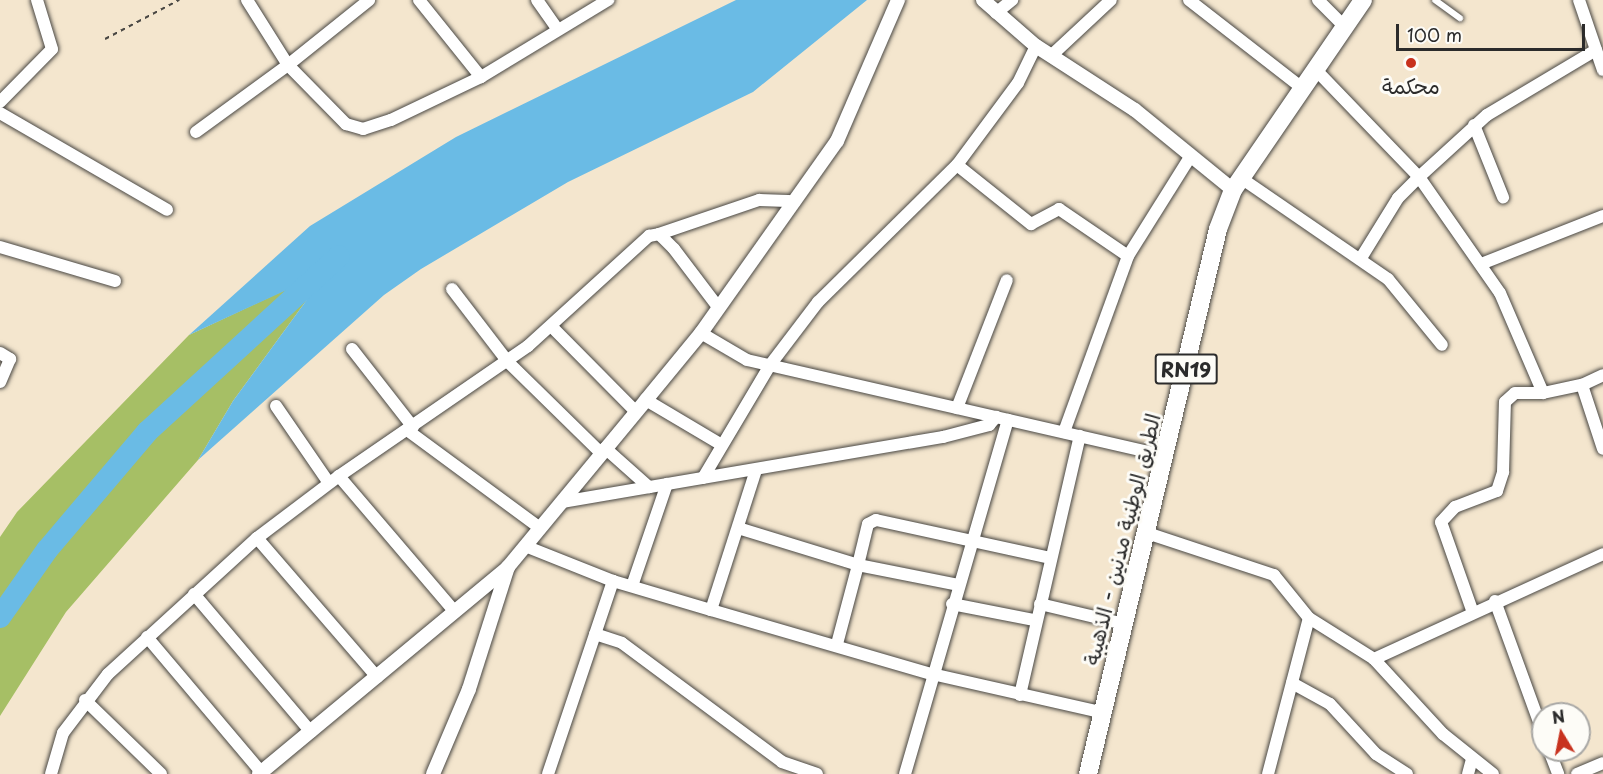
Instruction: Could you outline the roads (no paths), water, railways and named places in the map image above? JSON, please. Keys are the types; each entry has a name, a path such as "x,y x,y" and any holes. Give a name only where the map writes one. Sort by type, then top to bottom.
{"main road":[{"name":"الطريق الوطنية مدنين - الذهيبة","path":"1088,774 1101,712 1166,456 1218,229 1237,184 1363,0"}],"street":[{"path":"0,102 51,50 37,0"},
{"path":"247,0 288,65 346,124 363,129 434,102 481,77 608,0"},
{"path":"196,132 288,65 369,0"},
{"path":"419,0 481,77"},
{"path":"537,0 557,29"},
{"path":"147,637 260,773 455,612 508,567 701,333 795,201 849,117 898,0"},
{"path":"983,0 1036,46 1053,54 1135,110 1190,157 1361,258 1406,297 1442,345"},
{"path":"996,13 1012,0"},
{"path":"1053,54 1111,0"},
{"path":"1189,0 1302,88"},
{"path":"1318,0 1344,26"},
{"path":"1579,0 1603,70"},
{"path":"703,478 720,444 770,365 834,284 957,165 1018,83 1036,46"},
{"path":"1361,258 1398,198 1474,125 1596,50"},
{"path":"1316,70 1419,177 1482,264 1516,323 1543,393"},
{"path":"0,113 167,210"},
{"path":"1474,125 1503,197"},
{"path":"1064,432 1128,256 1190,157"},
{"path":"957,165 1031,224 1059,209 1128,256"},
{"path":"51,774 63,733 85,700 147,637 194,594 257,538 334,480 508,362 552,327 649,236 759,200 795,201"},
{"path":"1482,264 1603,216"},
{"path":"659,234 718,307"},
{"path":"0,247 115,280"},
{"path":"957,408 1007,280"},
{"path":"452,289 508,362 603,451 649,487"},
{"path":"552,327 636,412"},
{"path":"701,333 747,360 1166,456"},
{"path":"352,349 410,429 540,528"},
{"path":"0,353 10,359 0,382"},
{"path":"1472,610 1441,522 1455,507 1497,491 1506,402 1515,393 1543,393 1582,385 1603,375"},
{"path":"1582,385 1603,449"},
{"path":"646,400 720,444"},
{"path":"276,406 334,480 455,612"},
{"path":"562,502 943,437 1002,418"},
{"path":"905,774 971,543 1002,418"},
{"path":"1020,695 1035,620 1080,436"},
{"path":"711,610 756,470"},
{"path":"632,586 667,484"},
{"path":"837,644 868,524 876,520 971,543 1050,558"},
{"path":"738,528 858,565 958,585"},
{"path":"1147,533 1274,575 1309,618 1374,659 1472,759 1493,774"},
{"path":"257,538 377,677"},
{"path":"525,546 613,581 837,644 932,674 1101,712"},
{"path":"1374,659 1472,610 1603,554"},
{"path":"433,774 469,689 508,567"},
{"path":"548,774 613,581"},
{"path":"194,594 311,732"},
{"path":"1494,601 1531,702"},
{"path":"952,604 1035,620"},
{"path":"1040,604 1124,624"},
{"path":"1268,774 1309,618"},
{"path":"595,634 622,643 783,762 817,774"},
{"path":"1292,683 1330,704 1376,754 1407,774"},
{"path":"85,700 161,774"},
{"path":"1468,774 1472,759"},
{"path":"1577,774 1603,763"}],"lane":[{"path":"1435,0 1460,18"}],"water":[{"path":"736,0 867,0 753,92 568,182 421,269 384,295 198,460 233,401 306,301 317,276 189,335 310,226 456,137"}],"waterway":[{"path":"0,617 47,550 147,432 339,256"}],"place":[{"name":"محكمة","path":"1411,63"}]}
